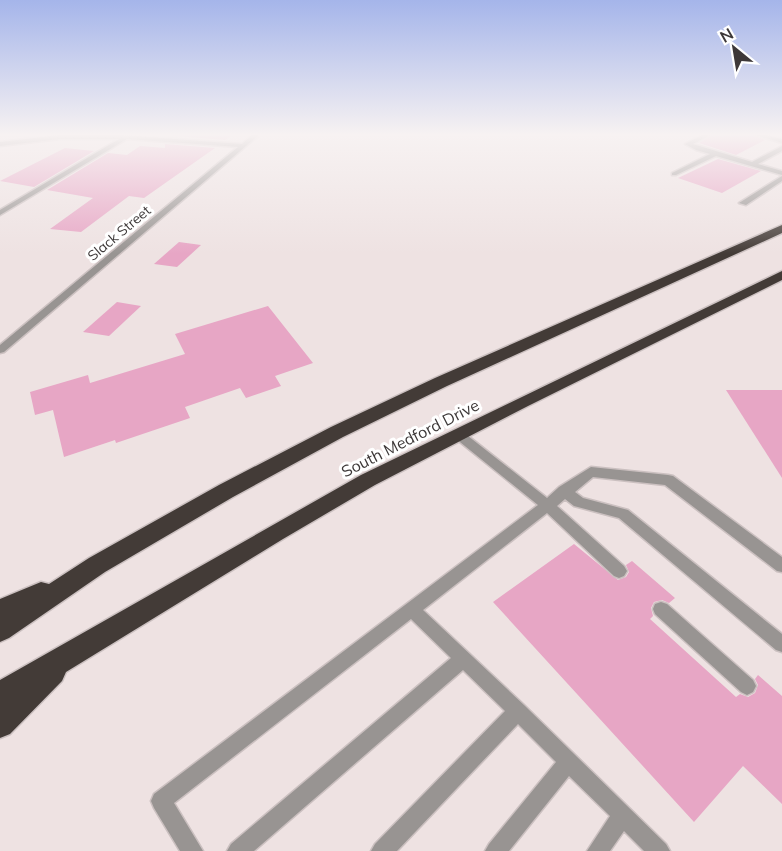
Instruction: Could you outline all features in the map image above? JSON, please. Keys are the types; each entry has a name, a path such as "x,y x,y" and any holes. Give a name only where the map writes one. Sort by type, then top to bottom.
{"highway":[{"path":"0,630 97,565 226,491 337,432 441,382 782,229"},
{"name":"South Medford Drive","path":"67,658 215,567 368,480 782,276"},
{"path":"0,611 97,565"},
{"path":"0,694 67,658"},
{"path":"0,724 67,658"}],"street":[{"path":"0,213 63,175"},
{"name":"Slack Street","path":"0,350 209,175"},
{"path":"743,203 782,178"},
{"path":"459,435 548,506 619,571"},
{"path":"192,851 161,801 591,472 668,480 782,566"},
{"path":"564,491 579,502 623,514 782,644"},
{"path":"661,609 747,686"},
{"path":"412,610 519,711 659,851"},
{"path":"238,851 463,659"},
{"path":"382,851 519,711"},
{"path":"496,851 568,762"},
{"path":"598,851 622,816"}],"building":[{"path":"12,175 54,175 34,187 0,181"},
{"path":"72,175 177,175 144,198 129,196 81,232 50,229 93,198 47,190"},
{"path":"685,175 754,175 722,193 678,178"},
{"path":"179,242 201,245 177,267 154,264"},
{"path":"117,302 141,306 109,336 83,332"},
{"path":"268,306 313,363 275,376 281,386 246,398 240,388 185,407 190,418 116,443 115,440 64,457 53,410 35,415 30,392 88,375 90,383 185,354 175,334"},
{"path":"726,390 782,390 782,478"},
{"path":"574,544 618,580 626,577 629,572 626,565 632,561 675,598 669,603 662,600 654,602 651,608 653,616 650,619 736,697 740,694 748,697 755,693 758,685 755,679 758,675 782,696 782,804 743,766 694,822 493,602"}]}
